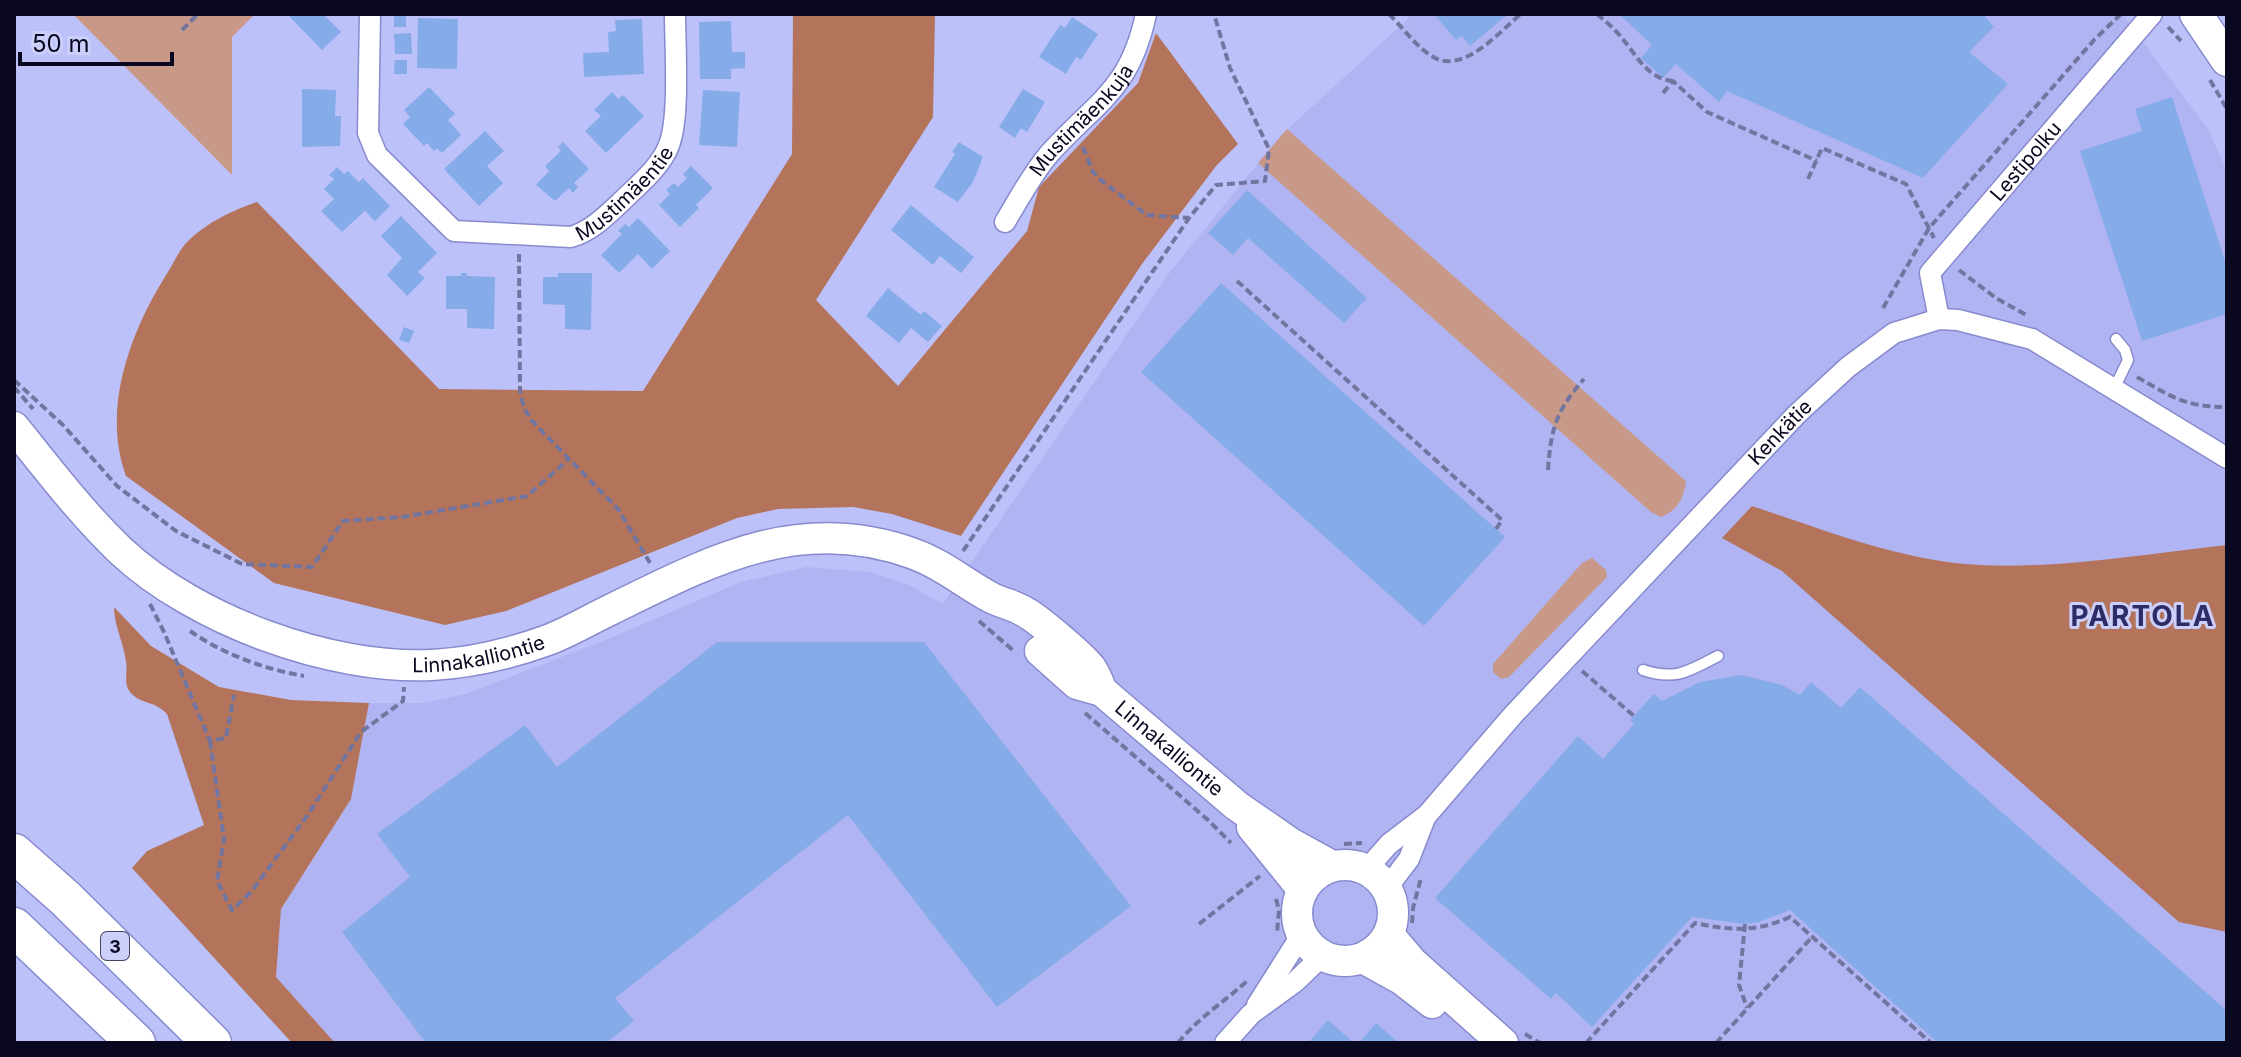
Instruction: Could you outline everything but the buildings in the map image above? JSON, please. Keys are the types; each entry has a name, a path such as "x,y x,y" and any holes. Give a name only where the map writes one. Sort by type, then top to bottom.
{"highway":[{"name":"3","path":"14,853 65,898 212,1043"},
{"path":"14,927 136,1043"}],"main road":[{"path":"2196,14 2227,60"},
{"path":"2219,14 2227,25"},
{"name":"Linnakalliontie","path":"14,427 91,521 112,542 183,596 252,632 358,660 431,665 495,656 549,640 662,584 764,544 837,538 914,554 957,575 982,607 1014,628 1091,700 1237,806 1292,844 1334,854"},
{"name":"Linnakalliontie","path":"1237,806 1264,871 1303,890"},
{"path":"1401,931 1363,958 1335,960 1322,956 1289,936 1297,921 1298,903 1303,890 1334,854 1377,879 1394,906 1393,925 1401,931 1413,963 1511,1037"},
{"path":"1363,958 1401,979 1478,1043"}],"street":[{"name":"Mustimäentie","path":"370,14 368,133 377,155 454,231 518,237 571,237 587,232 637,187 661,159 669,145 674,124 675,14"},
{"name":"Mustimäenkuja","path":"1005,222 1048,155 1106,99 1124,76 1134,59 1146,14"},
{"name":"Lestipolku","path":"1939,319 1930,273 2152,14"},
{"name":"Kenkätie","path":"1377,879 1389,844 1427,815 1513,715 1797,414 1848,367 1894,333 1939,319 1991,327 2032,339 2227,458"},
{"name":"Kenkätie","path":"1377,879 1409,859 1427,815"},
{"path":"1251,1014 1289,936"},
{"path":"1225,1043 1251,1014 1295,982 1322,956"}],"lane":[{"path":"2114,389 2128,360 2116,339"},
{"path":"1643,670 1662,676 1685,673 1718,656"}],"path":[{"path":"182,30 198,14"},
{"path":"963,551 1189,218 1216,185 1265,181 1269,149 1230,68 1214,14"},
{"path":"1389,14 1427,52 1439,60 1450,61 1475,52 1521,14"},
{"path":"1597,14 1621,37 1633,56 1661,80 1673,81 1707,112 1817,161"},
{"path":"1883,308 1929,228 2121,14"},
{"path":"1663,93 1673,81"},
{"path":"1075,129 1093,172 1103,182 1147,215 1189,218"},
{"path":"1808,179 1822,148 1906,184 1944,256 1996,298 2031,318"},
{"path":"518,237 520,391 524,408 532,421 618,509 650,564"},
{"path":"1237,281 1502,520 1496,529"},
{"path":"2124,369 2180,402 2202,407 2227,407"},
{"path":"1548,470 1551,432 1556,418 1584,379"},
{"path":"14,380 63,425 117,486 176,531 242,564 312,567 343,521 402,517 527,496 569,459"},
{"path":"159,608 147,600 164,632 210,741 224,839 217,881 232,910 251,892 307,816 361,732 403,701 404,684"},
{"path":"982,607 1018,655"},
{"path":"183,626 237,656 280,672 311,677"},
{"path":"1577,667 1634,716"},
{"path":"210,741 226,738 234,695"},
{"path":"1091,700 1232,844"},
{"path":"1334,854 1378,836 1389,844"},
{"path":"1401,931 1413,908 1424,869 1409,859"},
{"path":"1199,924 1264,871"},
{"path":"1271,889 1289,936"},
{"path":"1586,1043 1616,1006 1695,923 1771,926 1790,917 1832,951 1931,1043"},
{"path":"1745,927 1739,985 1748,1008"},
{"path":"1716,1043 1813,936"},
{"path":"1667,943 1672,948"},
{"path":"1178,1043 1194,1023 1252,977"},
{"path":"1511,1037 1540,1043"}],"shaded area":[{"path":"73,14 255,14 232,37 232,175"},
{"path":"793,14 935,14 933,117 816,300 898,386 1027,231 1039,187 1138,83 1156,33 1238,144 1216,166 1142,264 961,536 892,514 853,507 778,509 737,518 506,611 445,625 274,583 126,476 119,450 119,397 124,370 142,319 188,241 220,218 257,202 439,389 643,391 792,154"},
{"path":"1406,14 2122,14 2208,129 2227,171 2227,1043 335,1043 276,977 281,909 351,799 369,703 423,703 466,694 613,637 741,582 806,567 871,572 909,585 943,604 1166,277 1280,136 1409,18"},
{"path":"1287,129 1686,481 1684,493 1675,507 1661,517 1651,512 1258,163"},
{"path":"1752,506 1884,549 1965,564 2063,563 2227,545 2227,932 2179,922 1782,571 1722,538"},
{"path":"1592,558 1606,570 1607,577 1509,677 1501,679 1493,672 1493,664 1582,563"},
{"path":"114,607 151,646 219,687 291,700 369,703 351,799 281,909 276,977 335,1043 292,1043 132,868 147,851 204,825 167,714 134,696 128,689 125,655"}],"district":[{"name":"PARTOLA","path":"2143,616"}]}
